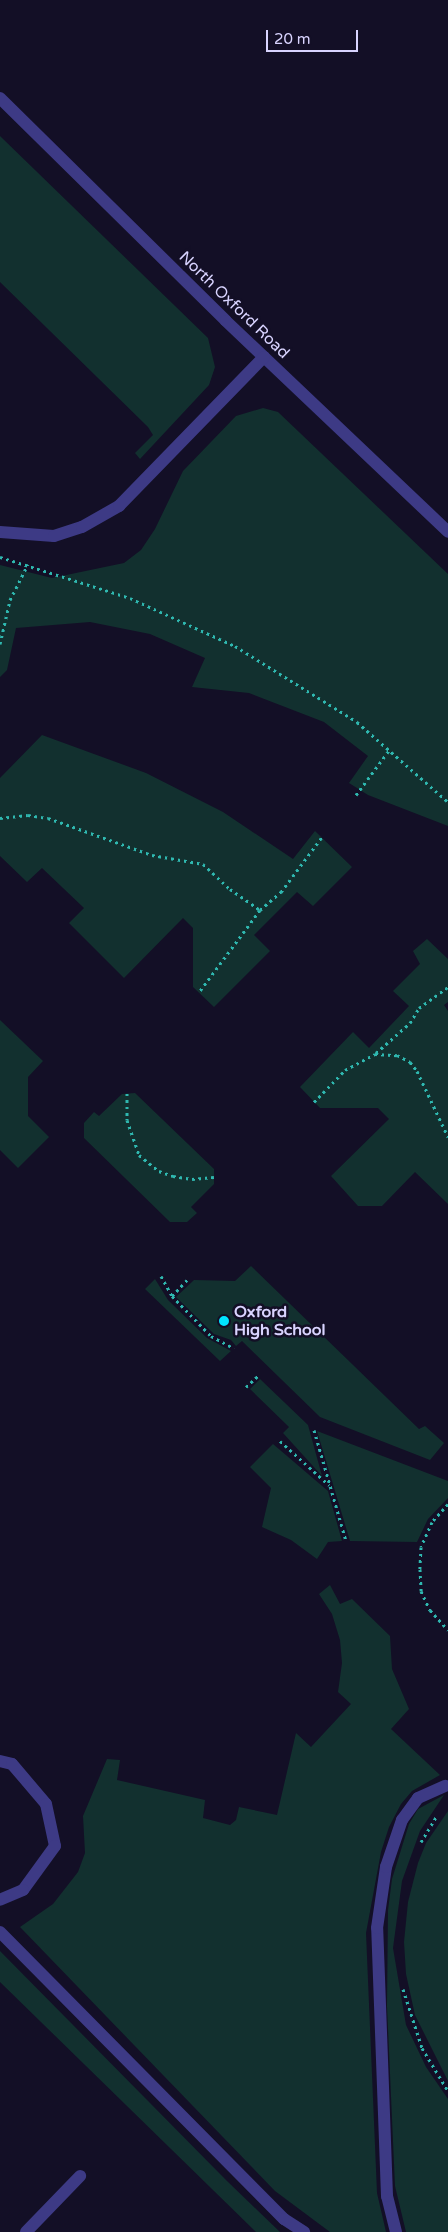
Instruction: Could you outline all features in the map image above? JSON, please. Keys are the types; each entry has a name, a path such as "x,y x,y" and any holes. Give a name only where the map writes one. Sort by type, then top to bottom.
{"street":[{"name":"North Oxford Road","path":"0,98 264,357 448,532"},
{"path":"0,532 54,536 82,527 119,506 264,357"},
{"path":"0,1761 12,1764 46,1804 55,1846 23,1890 0,1900"},
{"path":"396,2232 387,2196 377,1928 386,1866 402,1820 418,1798 445,1786"},
{"path":"0,1932 284,2219 304,2232"},
{"path":"26,2232 80,2176"}],"path":[{"path":"0,556 130,598 235,646 357,722 390,749 448,802"},
{"path":"0,644 10,600 28,564"},
{"path":"356,795 390,749"},
{"path":"0,818 22,815 48,818 152,855 203,864 230,889 260,910"},
{"path":"199,992 260,910 281,892 322,837"},
{"path":"314,1102 345,1070 375,1054 410,1023 419,1008 448,987"},
{"path":"375,1054 397,1055 410,1062 448,1136"},
{"path":"127,1093 127,1120 140,1155 159,1171 173,1176 192,1179 214,1177"},
{"path":"161,1276 172,1296 211,1336 234,1348"},
{"path":"172,1296 189,1278"},
{"path":"246,1387 258,1376"},
{"path":"314,1430 346,1541"},
{"path":"280,1441 330,1485"},
{"path":"448,1504 432,1522 421,1547 420,1569 422,1590 430,1610 448,1630"},
{"path":"420,1843 438,1812"},
{"path":"402,1986 422,2048 448,2091"}],"green space":[{"path":"0,136 208,338 215,367 209,385 140,459 135,453 153,435 148,427 0,282"},
{"path":"263,408 278,412 448,574 448,826 368,795 349,783 368,756 324,722 249,693 192,687 205,658 150,634 90,622 16,628 7,670 0,677 0,565 52,578 124,563 141,550 155,529 183,471 236,416"},
{"path":"42,735 146,773 223,812 293,859 315,831 352,867 313,906 297,892 254,935 270,951 214,1007 193,987 193,928 183,918 124,978 69,923 84,908 42,868 27,882 0,856 0,778"},
{"path":"427,939 448,959 448,1002 444,1005 448,1011 448,1204 415,1172 382,1206 358,1206 331,1176 389,1119 378,1108 320,1108 300,1087 353,1032 369,1048 409,1006 393,991 420,964 413,951"},
{"path":"0,1020 43,1061 28,1077 28,1116 49,1137 18,1168 0,1150"},
{"path":"135,1093 214,1169 214,1184 191,1207 197,1213 187,1222 170,1222 84,1138 84,1123 94,1112 99,1116 122,1094"},
{"path":"251,1266 419,1429 425,1426 444,1443 430,1460 320,1417 242,1341 236,1346 231,1340 214,1334 176,1297 194,1280 235,1281"},
{"path":"155,1279 168,1300 207,1338 231,1351 220,1361 145,1289"},
{"path":"260,1379 308,1425 322,1476 283,1433 289,1427 250,1389"},
{"path":"317,1431 448,1481 448,1498 428,1519 417,1542 350,1541"},
{"path":"273,1444 328,1491 342,1541 328,1542 317,1559 291,1540 262,1527 271,1488 250,1467"},
{"path":"330,1585 340,1604 352,1599 390,1636 392,1669 409,1709 391,1729 440,1775 412,1791 401,1804 389,1827 381,1852 366,1933 377,2193 386,2232 330,2232 275,2191 20,1927 53,1904 78,1872 85,1853 83,1816 107,1759 120,1760 117,1780 205,1800 203,1818 230,1825 236,1820 239,1807 277,1815 296,1733 311,1747 351,1704 338,1692 342,1663 340,1640 332,1614 319,1594"},
{"path":"444,1795 420,1831 402,1881 393,1948 406,2025 426,2067 448,2099 448,2232 406,2232 395,2186 387,2006 388,1910 392,1879 409,1824 418,1809"},
{"path":"448,1811 448,2081 415,2015 406,1974 404,1942 408,1902 418,1863 426,1843"},
{"path":"0,1951 227,2181 280,2232 256,2232 0,1982"}],"place":[{"name":"Oxford High School","path":"224,1321"}]}
